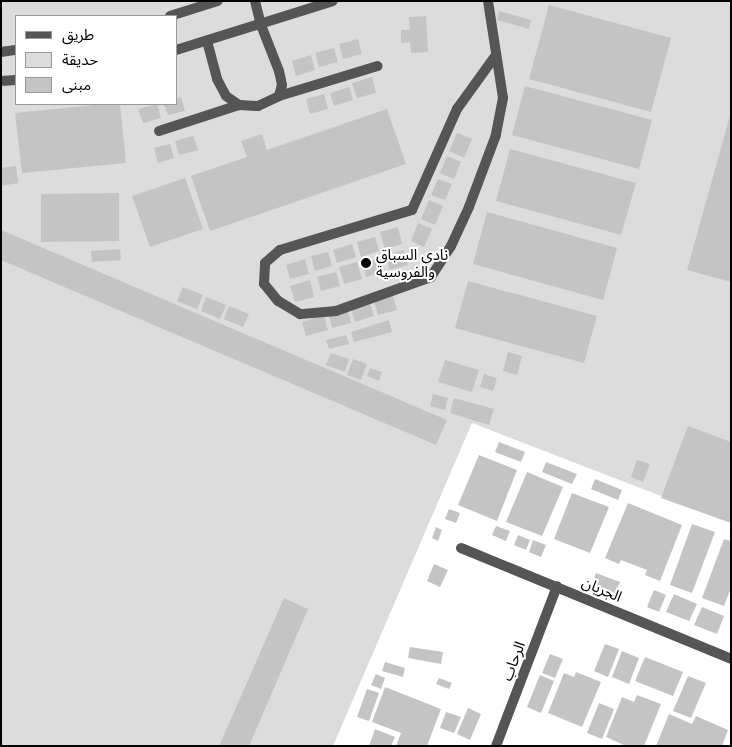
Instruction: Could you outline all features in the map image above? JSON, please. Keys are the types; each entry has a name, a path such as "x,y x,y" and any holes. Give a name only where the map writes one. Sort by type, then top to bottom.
{"street":[{"path":"173,15 218,1"},
{"path":"255,1 261,25 276,59 282,84 280,96"},
{"path":"178,49 333,1"},
{"path":"488,1 496,55 502,77 503,98 496,135 469,207 451,246 430,277 336,311 300,314 278,301 264,284 265,263 280,250 412,210 457,109 496,55"},
{"path":"207,41 217,79 226,96 239,105"},
{"path":"1,52 15,50"},
{"path":"159,131 239,105 258,106 280,96 378,66"},
{"path":"1,81 15,80"},
{"name":"الجريان","path":"461,548 731,659"},
{"name":"الرحاب","path":"496,746 557,586"}],"green space":[{"name":"نادي السباق والفروسية","path":"1,1 731,1 731,523 472,423 333,746 1,746"}],"building":[{"path":"549,5 671,38 651,112 529,79"},
{"path":"499,11 531,20 529,29 497,20"},
{"path":"426,16 428,52 411,53 410,42 401,43 401,30 410,30 409,17"},
{"path":"358,39 362,54 343,59 339,44"},
{"path":"334,48 338,62 319,67 315,53"},
{"path":"311,55 315,70 296,76 292,61"},
{"path":"372,77 376,93 357,98 352,83"},
{"path":"525,86 652,120 639,169 512,135"},
{"path":"349,87 353,100 334,106 330,93"},
{"path":"324,94 328,109 310,114 306,99"},
{"path":"181,97 185,111 168,115 164,105 178,105 178,98"},
{"path":"95,105 120,105 126,163 22,173 15,113"},
{"path":"157,105 161,118 143,123 138,109"},
{"path":"387,109 406,164 210,231 191,176 247,157 241,141 262,134 267,150"},
{"path":"731,112 731,282 687,270"},
{"path":"457,133 472,139 464,158 449,151"},
{"path":"193,136 198,150 179,155 175,141"},
{"path":"170,144 174,158 158,163 154,148"},
{"path":"510,149 636,183 621,235 496,201"},
{"path":"447,156 461,162 454,179 440,173"},
{"path":"16,166 18,183 1,186 1,168"},
{"path":"185,178 203,229 150,247 132,196"},
{"path":"438,179 452,184 445,200 431,195"},
{"path":"119,193 119,241 41,242 41,194"},
{"path":"429,200 443,206 435,225 421,219"},
{"path":"487,212 617,248 603,300 473,264"},
{"path":"418,223 432,229 424,247 411,241"},
{"path":"398,227 402,244 385,249 380,232"},
{"path":"1,230 447,420 436,445 1,260"},
{"path":"375,237 379,251 361,257 357,242"},
{"path":"352,244 356,257 337,263 333,250"},
{"path":"120,249 121,260 92,262 91,251"},
{"path":"404,250 408,265 390,270 385,255"},
{"path":"328,252 332,266 315,271 311,256"},
{"path":"381,258 385,271 366,277 362,263"},
{"path":"305,259 309,274 290,279 286,265"},
{"path":"357,262 362,279 344,284 339,267"},
{"path":"336,272 340,286 321,291 317,277"},
{"path":"310,280 314,297 295,302 290,286"},
{"path":"468,281 597,316 584,363 455,328"},
{"path":"183,287 203,295 197,309 177,301"},
{"path":"393,296 397,310 378,315 374,301"},
{"path":"206,297 226,305 220,319 201,311"},
{"path":"370,303 374,316 355,322 351,308"},
{"path":"229,306 249,314 243,327 224,319"},
{"path":"348,310 351,323 332,328 329,316"},
{"path":"324,315 328,330 306,336 302,322"},
{"path":"389,320 392,332 354,342 351,332"},
{"path":"346,335 349,344 329,349 326,340"},
{"path":"508,352 522,356 517,375 503,371"},
{"path":"331,353 349,359 345,372 326,365"},
{"path":"353,359 367,364 361,380 347,375"},
{"path":"445,360 479,370 472,392 438,382"},
{"path":"370,368 382,372 379,381 367,376"},
{"path":"484,374 497,378 493,391 480,387"},
{"path":"433,394 448,398 445,410 430,406"},
{"path":"454,398 494,409 489,425 450,413"},
{"path":"688,426 731,442 731,523 661,498"},
{"path":"499,442 525,452 521,462 495,452"},
{"path":"479,455 517,470 497,521 458,505"},
{"path":"637,460 650,464 643,482 631,477"},
{"path":"546,462 577,474 572,484 542,472"},
{"path":"527,472 563,487 542,536 506,522"},
{"path":"595,479 622,490 618,500 591,489"},
{"path":"572,493 609,507 590,553 554,539"},
{"path":"628,503 682,525 660,581 645,575 647,570 621,560 619,564 605,558"},
{"path":"449,509 460,513 456,523 445,519"},
{"path":"692,524 715,532 692,593 670,585"},
{"path":"496,526 510,531 506,541 492,535"},
{"path":"436,527 442,530 438,541 432,538"},
{"path":"518,535 530,540 526,550 514,545"},
{"path":"724,539 731,541 731,588 724,606 702,598"},
{"path":"533,540 546,545 541,557 529,552"},
{"path":"434,564 448,570 440,587 427,581"},
{"path":"596,573 620,582 615,593 592,584"},
{"path":"654,590 666,595 659,612 647,607"},
{"path":"674,594 697,604 689,621 666,612"},
{"path":"284,598 308,609 249,746 223,746 220,744"},
{"path":"702,607 724,616 717,634 694,625"},
{"path":"605,644 619,649 608,677 594,671"},
{"path":"410,647 443,652 441,664 408,658"},
{"path":"622,651 639,658 629,684 612,677"},
{"path":"550,654 563,659 555,678 542,673"},
{"path":"645,657 683,672 673,696 635,681"},
{"path":"385,662 405,668 403,677 382,671"},
{"path":"576,672 601,682 582,727 548,713 564,673 574,677"},
{"path":"376,674 385,678 381,689 371,685"},
{"path":"540,675 554,681 541,713 527,707"},
{"path":"688,676 706,683 691,718 673,711"},
{"path":"439,678 452,683 449,689 436,684"},
{"path":"385,687 441,709 427,746 396,746 401,733 372,722"},
{"path":"367,689 379,693 369,721 357,717"},
{"path":"637,695 661,704 644,746 626,746 606,737 622,697 634,702"},
{"path":"599,703 614,709 602,739 587,733"},
{"path":"468,708 481,714 470,740 457,734"},
{"path":"446,712 461,717 454,733 440,728"},
{"path":"669,714 692,724 696,716 728,730 722,746 656,746"},
{"path":"375,729 395,737 391,746 369,746"}],"place":[{"name":"نادي السباق والفروسية","path":"366,263"}]}
